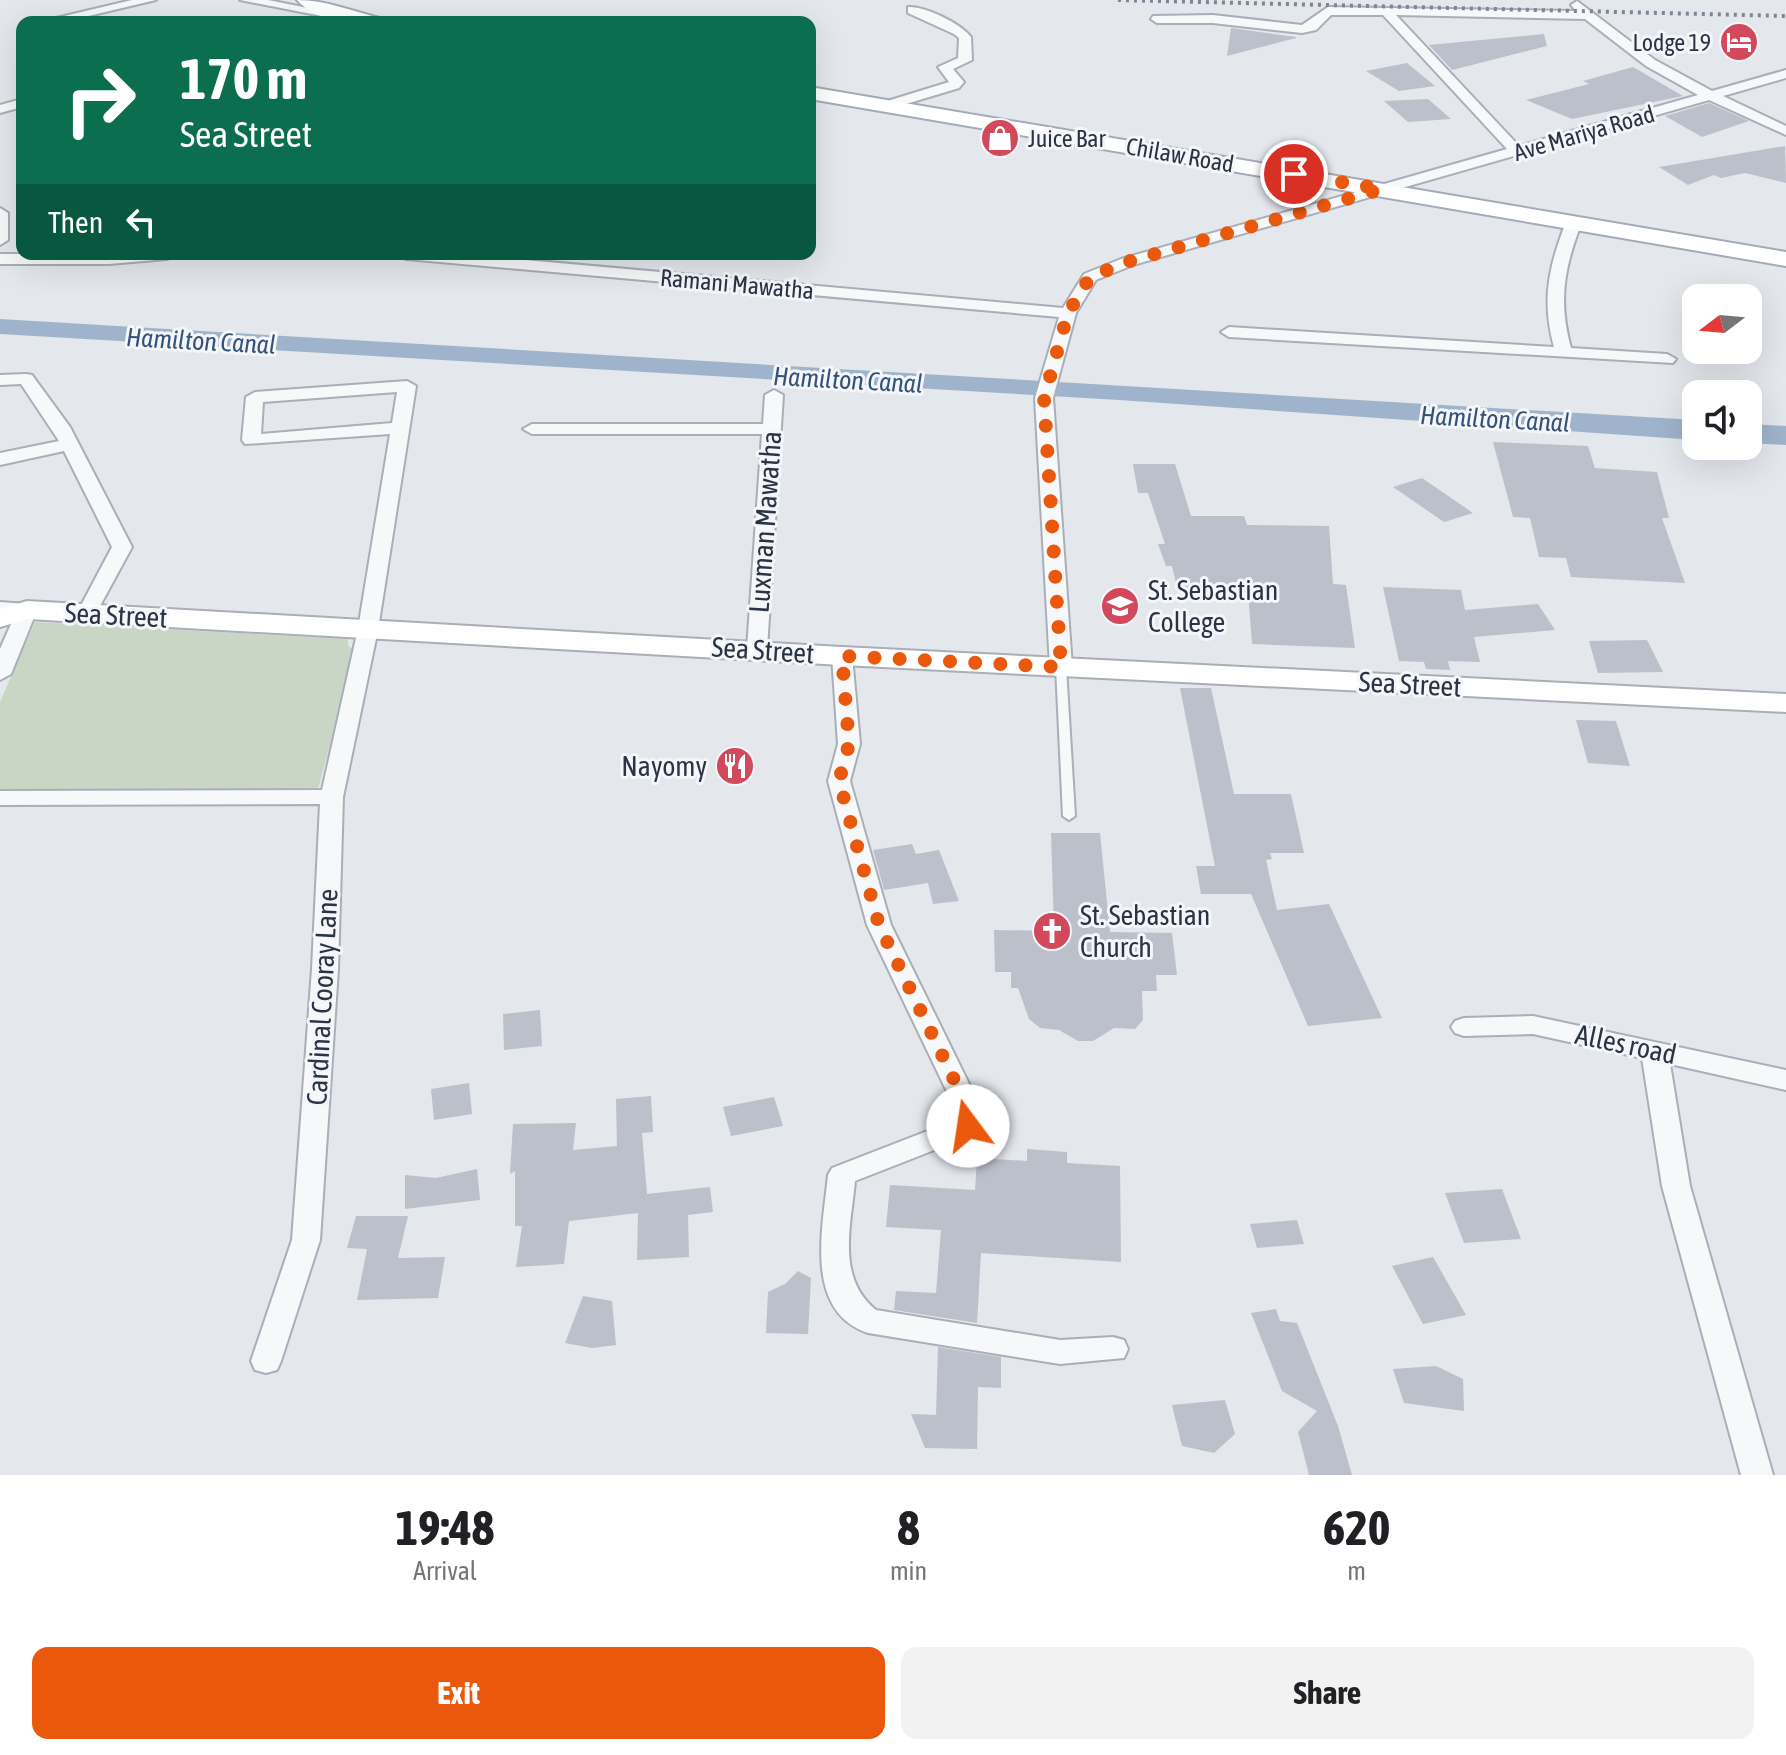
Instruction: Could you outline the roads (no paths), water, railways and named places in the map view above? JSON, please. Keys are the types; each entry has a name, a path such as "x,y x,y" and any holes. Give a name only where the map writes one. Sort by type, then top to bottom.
{"main road":[{"path":"307,0 336,16"},
{"path":"322,0 338,16"},
{"name":"Chilaw Road","path":"816,94 1786,259"}],"street":[{"path":"74,16 150,0"},
{"path":"246,0 326,16"},
{"path":"1513,0 1578,5 1585,15 1662,73 1786,131"},
{"path":"886,106 954,85 957,82 945,67 965,60 965,37 959,31 912,10"},
{"path":"1157,19 1213,19 1302,29 1312,27 1328,11 1585,15"},
{"path":"1393,11 1388,16 1422,48 1517,152"},
{"name":"Ave Mariya Road","path":"1061,667 1044,398 1068,313 1090,277 1127,262 1786,74"},
{"path":"0,213 0,240"},
{"path":"1564,352 1553,316 1552,277 1574,222"},
{"name":"Ramani Mawatha","path":"473,260 1068,313"},
{"path":"1229,332 1667,359"},
{"path":"0,380 26,379 70,444 122,547 87,613"},
{"name":"Cardinal Cooray Lane","path":"266,1361 306,1240 325,969 332,797 368,629 407,386 255,397 251,440 400,428"},
{"name":"Luxman Mawatha","path":"757,649 774,395"},
{"path":"532,429 772,429"},
{"path":"0,459 70,444"},
{"path":"0,674 9,612"},
{"name":"Sea Street","path":"9,612 87,613 842,656 1786,703"},
{"path":"842,656 849,744 839,781 879,925 961,1094 968,1126 842,1175 834,1258 845,1302 868,1321 1060,1352 1113,1349"},
{"path":"0,798 332,797"},
{"name":"Alles road","path":"1464,1027 1533,1025 1786,1080"},
{"path":"1654,1049 1676,1186 1757,1475"}],"lane":[{"path":"1061,667 1069,816"}],"water":[{"name":"Hamilton Canal","path":"0,319 1682,419 1682,439 1119,400 0,334"},
{"path":"1762,425 1786,426 1786,445 1762,444"}],"railway":[{"path":"1118,0 1786,16"}],"place":[{"name":"Lodge 19","path":"1739,42"},
{"name":"Juice Bar","path":"1000,138"},
{"name":"St. Sebastian College","path":"1120,606"},
{"name":"Nayomy","path":"735,766"},
{"name":"St. Sebastian Church","path":"1052,931"}]}
